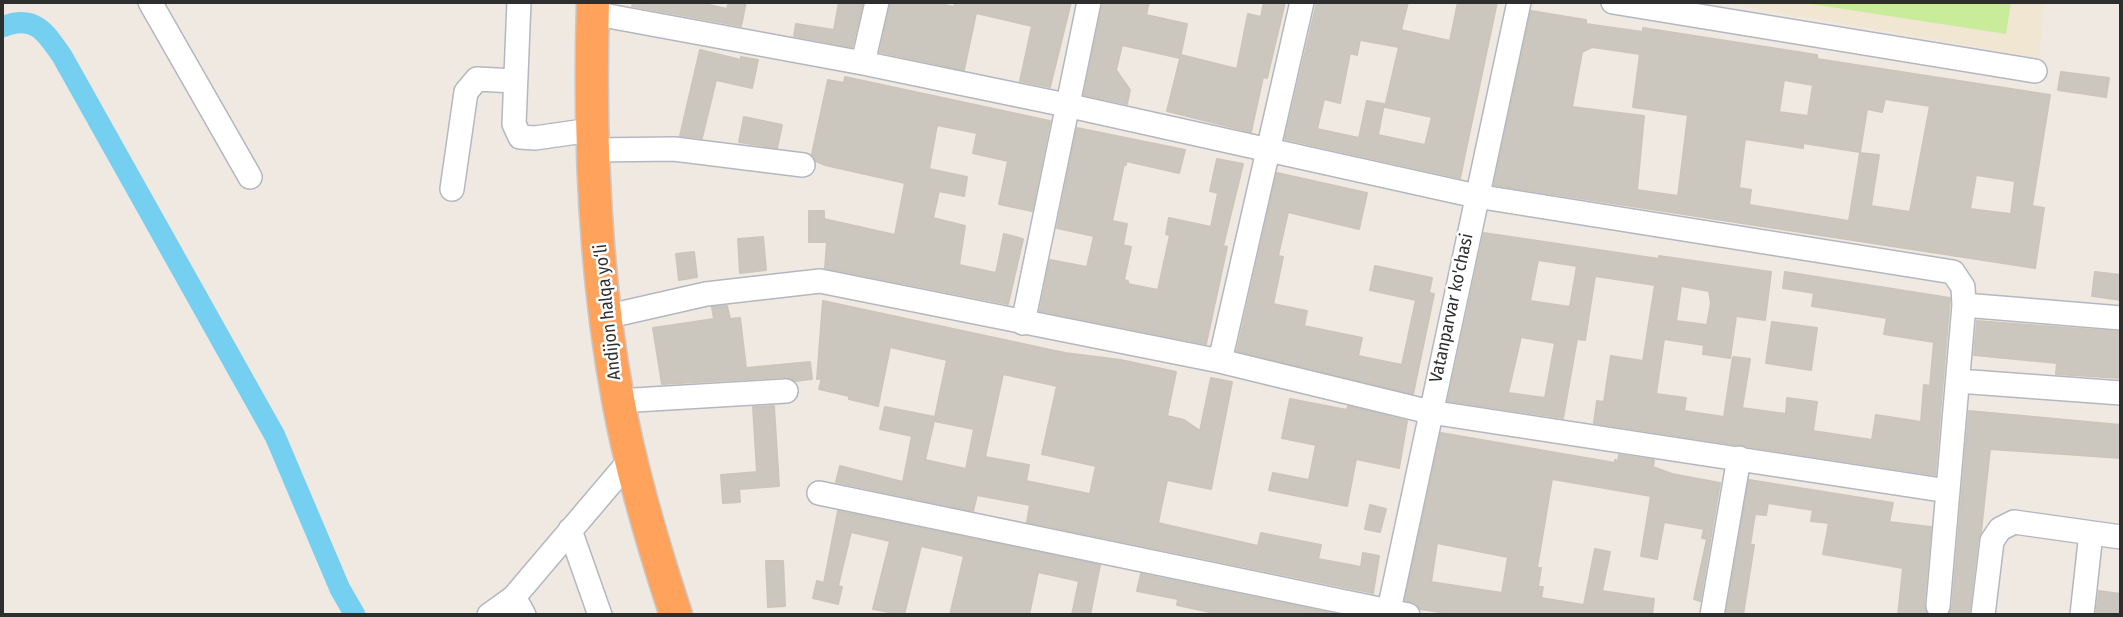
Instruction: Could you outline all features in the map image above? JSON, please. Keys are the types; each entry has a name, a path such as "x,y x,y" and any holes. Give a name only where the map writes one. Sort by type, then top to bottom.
{"highway":[{"name":"Andijon halqa yo‘li","path":"592,7 592,140 605,317 618,401 676,615"}],"lane":[{"path":"150,2 250,177"},
{"path":"519,2 514,124 520,137 592,140 803,165"},
{"path":"863,63 877,2"},
{"path":"1023,323 1089,2"},
{"path":"1220,361 1302,2"},
{"name":"Vatanparvar ko'chasi","path":"1395,614 1430,412 1518,2"},
{"path":"1613,2 2035,71"},
{"path":"592,7 635,11 1476,197 1953,272 1963,287 1965,305 1938,606"},
{"path":"452,190 466,92 477,79 515,81"},
{"path":"605,317 706,294 820,281 1220,361 1430,412 1948,491"},
{"path":"1965,305 2121,318"},
{"path":"1958,381 2121,393"},
{"path":"618,401 786,391"},
{"path":"489,615 519,606 570,530 632,458"},
{"path":"1712,615 1739,458"},
{"path":"819,492 1395,614"},
{"path":"1983,615 1992,541 2000,528 2014,522 2121,537"},
{"path":"570,530 600,615"},
{"path":"2082,615 2091,533"}],"shaded area":[{"path":"1719,2 2044,2 2039,58"}],"green space":[{"path":"1798,2 2011,2 2006,34"}],"building":[{"path":"633,2 696,2 727,9 729,2 746,2 741,26 632,6"},
{"path":"839,2 863,2 852,47 794,36 796,24 834,30"},
{"path":"891,2 932,2 954,7 955,2 1071,2 1050,87 1020,81 1032,26 976,13 964,70 880,52"},
{"path":"1103,2 1149,2 1146,15 1187,24 1180,58 1122,45 1116,70 1130,90 1127,104 1084,95"},
{"path":"1264,2 1285,2 1267,78 1263,77 1251,132 1167,111 1181,55 1237,69 1248,14 1261,17"},
{"path":"1317,2 1408,2 1401,30 1450,41 1458,2 1497,2 1460,178 1285,139","holes":["1360,40 1399,47 1385,107 1432,117 1425,145 1378,135 1384,104 1367,101 1359,138 1317,129 1324,99 1340,103 1350,53 1357,55"]},
{"path":"1531,11 1586,20 1586,24 1643,32 1643,28 1817,55 1817,59 2050,95 2032,206 2044,208 2035,268 1494,185","holes":["1592,47 1640,54 1633,107 1688,115 1678,196 1637,190 1644,116 1572,107 1582,52","1784,80 1813,85 1808,116 1779,112","1885,99 1930,106 1910,212 1871,206 1879,155 1860,153 1849,221 1749,205 1751,190 1739,188 1745,139 1803,148 1803,143 1860,152 1867,109 1882,112","1976,175 2015,181 2011,214 1970,209"]},
{"path":"700,50 741,60 741,57 758,60 752,88 716,80 702,138 680,136"},
{"path":"2061,72 2109,78 2106,97 2058,90"},
{"path":"845,77 1050,121 1032,211 999,204 1008,161 973,153 977,133 937,125 929,169 967,177 964,196 939,191 933,218 965,226 959,265 996,273 1004,234 1023,239 1008,304 825,268 827,242 809,242 809,211 824,211 824,219 895,235 905,183 825,165 816,161 812,154 828,80 844,83"},
{"path":"744,117 782,125 777,148 739,142"},
{"path":"1077,128 1185,150 1179,173 1126,161 1126,165 1124,164 1112,221 1127,224 1123,245 1131,247 1124,280 1128,281 1128,284 1158,290 1170,235 1166,234 1169,218 1211,227 1218,193 1210,191 1217,159 1243,164 1223,246 1227,247 1206,344 1040,311 1050,260 1087,267 1094,236 1057,228"},
{"path":"1277,173 1367,193 1359,229 1288,212 1278,256 1283,257 1273,304 1307,311 1304,326 1362,338 1358,356 1402,365 1416,300 1370,290 1375,266 1432,278 1429,293 1434,294 1413,394 1237,351"},
{"path":"1484,233 1659,259 1659,256 1771,272 1765,320 1736,316 1730,358 1703,354 1704,345 1664,339 1656,394 1686,398 1684,411 1724,417 1733,357 1750,359 1742,408 1786,414 1787,398 1817,402 1813,431 1872,440 1876,415 1921,422 1924,385 1930,386 1934,342 1884,334 1887,318 1812,306 1814,293 1783,288 1785,272 1950,298 1935,475 1594,423 1597,401 1604,402 1611,356 1643,361 1655,285 1595,276 1585,340 1577,339 1563,418 1448,401","holes":["1538,260 1577,266 1570,307 1530,301","1681,286 1709,291 1711,303 1707,325 1676,321","1521,337 1555,343 1545,398 1508,393"]},
{"path":"763,237 766,270 740,273 738,239"},
{"path":"694,252 697,277 679,280 676,254"},
{"path":"2095,272 2121,275 2121,300 2092,296"},
{"path":"823,301 1065,353 1121,360 1176,372 1167,416 1184,420 1200,431 1211,378 1232,382 1211,489 1167,480 1158,523 1258,546 1261,533 1321,545 1318,559 1361,567 1363,553 1379,556 1373,593 1027,522 1030,505 977,495 973,511 836,482 840,466 903,482 912,436 880,429 885,407 935,417 947,360 890,347 878,406 819,389 822,378 817,379","holes":["1003,374 1057,386 1042,454 1096,466 1090,494 1026,481 1029,465 985,457","934,421 974,429 966,469 925,460"]},
{"path":"727,306 730,319 740,318 746,368 810,362 812,379 795,381 785,377 662,384 653,328 714,319 712,307"},
{"path":"1977,321 2121,332 2121,378 2056,374 2057,363 1974,355"},
{"path":"1772,322 1817,328 1811,370 1766,363"},
{"path":"1290,399 1347,410 1348,406 1407,421 1399,468 1356,459 1347,506 1269,490 1273,473 1309,480 1316,445 1282,438"},
{"path":"774,406 779,486 739,489 740,502 723,503 721,475 757,472 753,407"},
{"path":"1969,411 2121,425 2121,458 1990,449 1969,615 1948,615 1952,607"},
{"path":"1441,433 1615,463 1619,455 1654,460 1653,467 1672,474 1720,483 1700,601 1694,599 1707,539 1702,538 1704,529 1664,522 1657,559 1641,556 1651,496 1552,479 1537,568 1541,568 1538,587 1543,587 1541,598 1584,605 1595,549 1610,552 1602,591 1654,599 1652,615 1460,615 1420,609 1417,604 1405,600","holes":["1437,543 1508,557 1502,593 1431,582"]},
{"path":"1749,480 1893,503 1889,522 1931,527 1924,605 1928,615 1898,615 1903,568 1823,554 1829,523 1811,521 1813,510 1768,503 1766,515 1755,514 1750,545 1754,545 1743,615 1726,615"},
{"path":"1370,505 1386,509 1380,532 1365,529"},
{"path":"838,511 1100,565 1090,615 1072,615 1079,581 1038,572 1029,615 950,615 964,556 921,546 904,615 873,609 890,541 851,532 838,586 842,587 838,604 813,598 817,581 824,583"},
{"path":"766,561 783,561 785,606 768,607"},
{"path":"1141,574 1340,615 1224,615 1177,605 1178,599 1137,591"},
{"path":"2099,591 2121,594 2120,615 2096,615"}],"waterway":[{"path":"2,27 13,23 38,27 62,56 275,436 340,589 355,615"}]}
